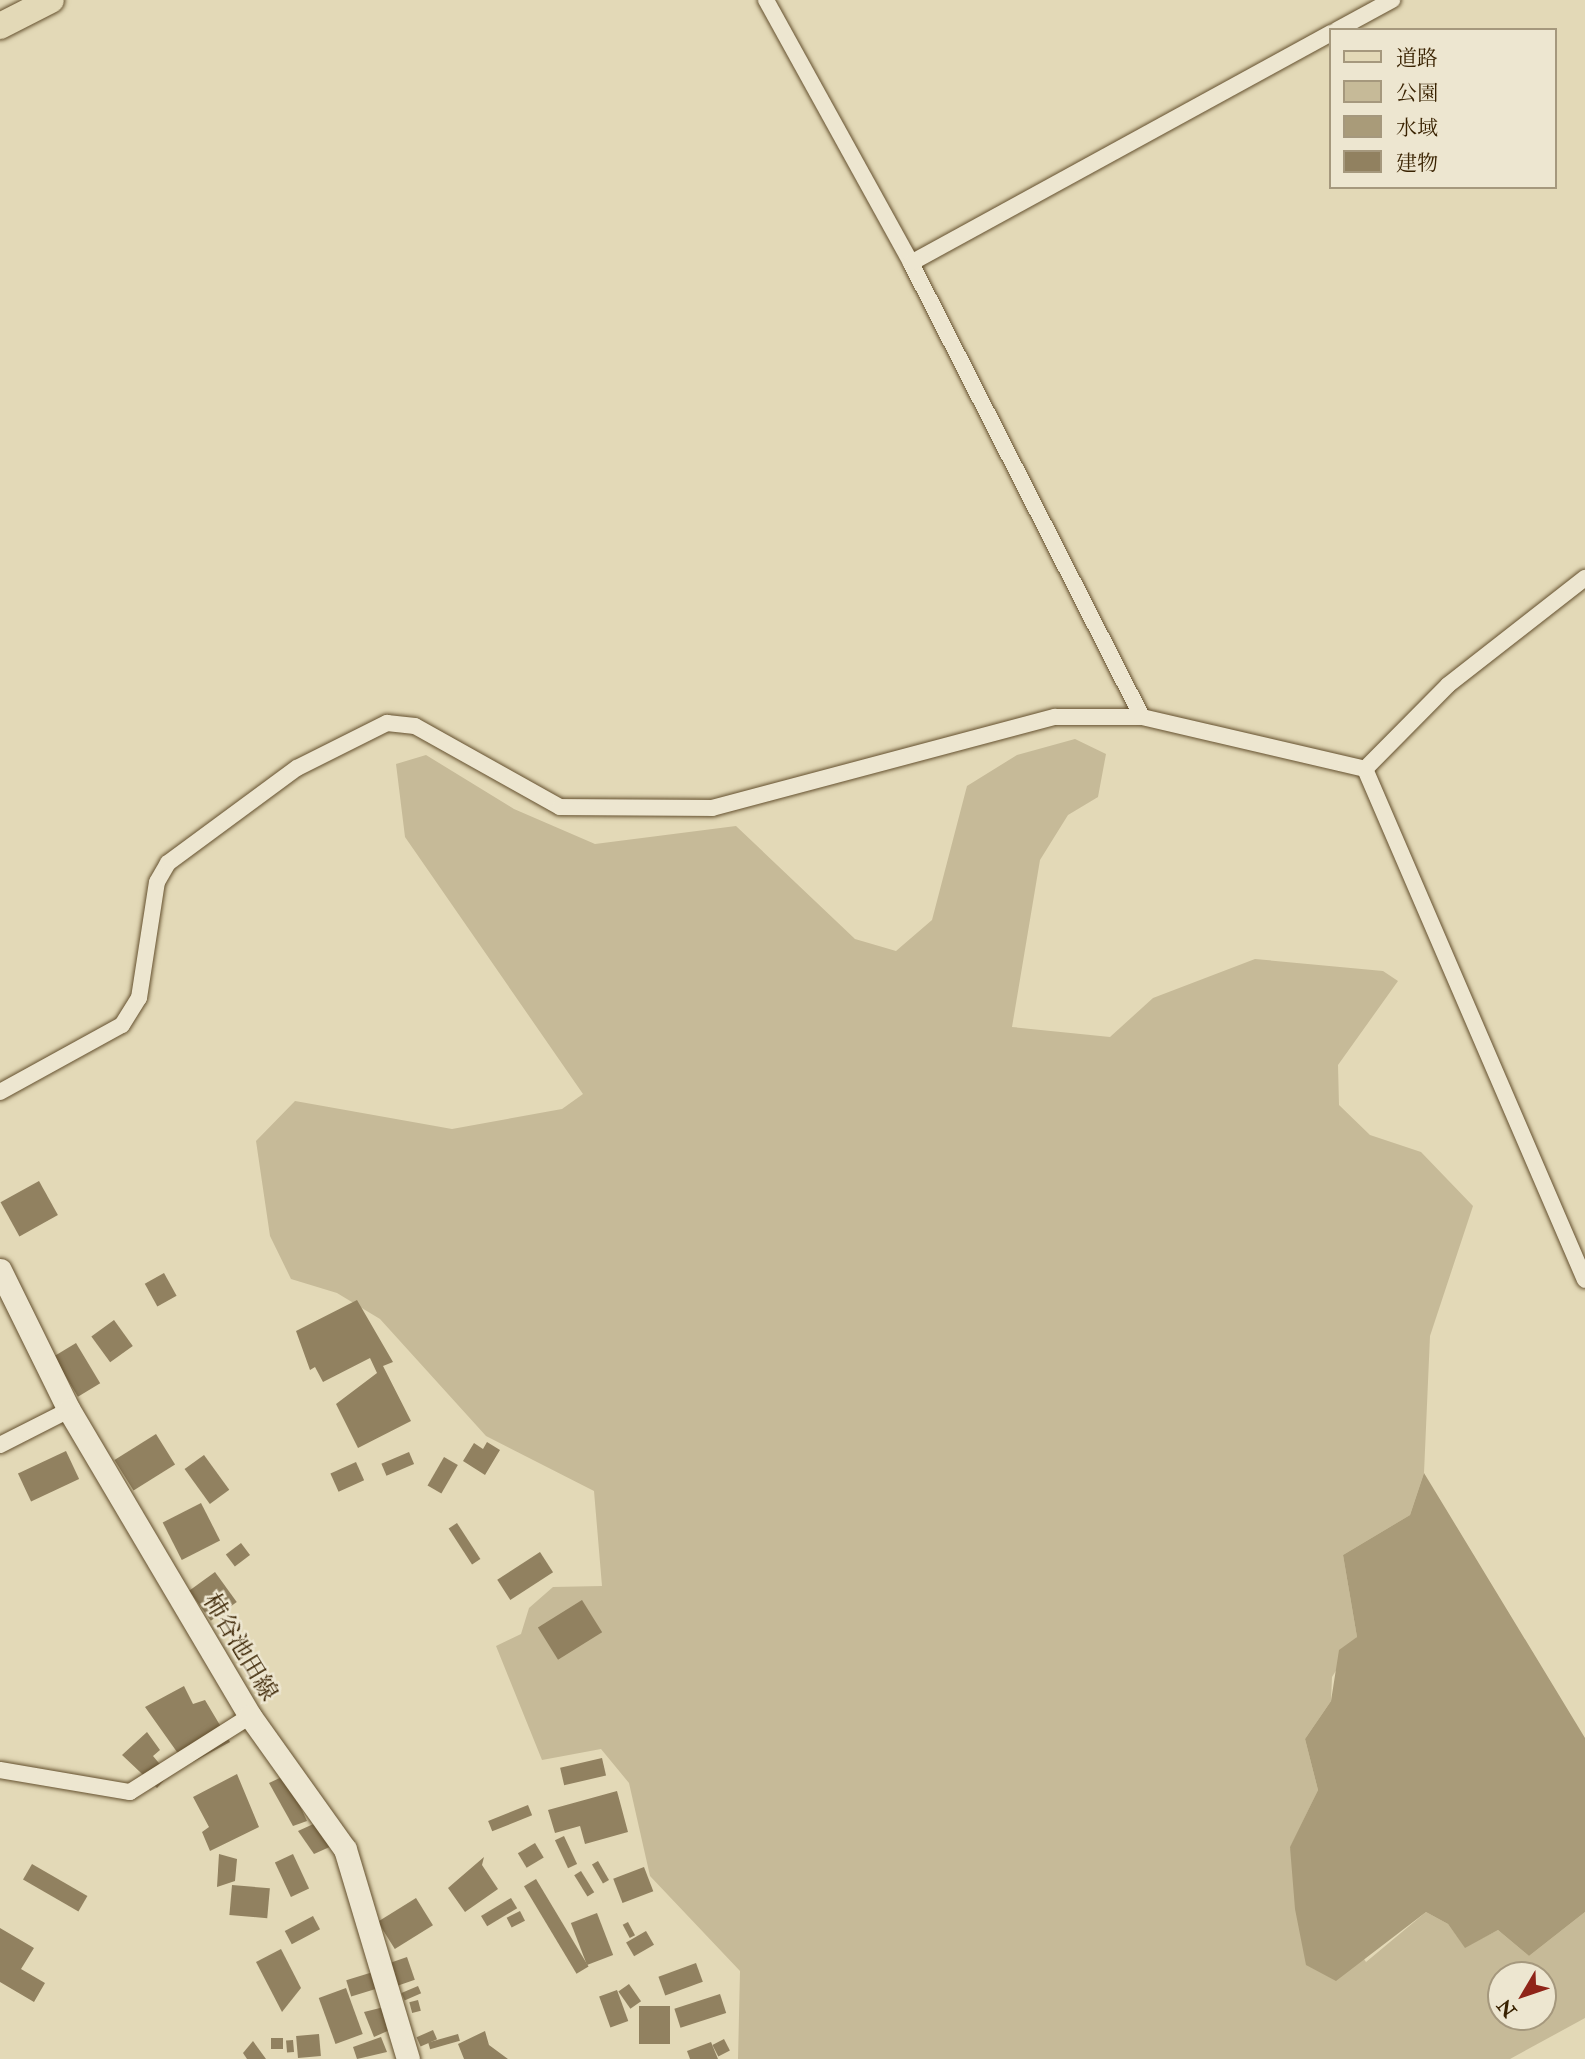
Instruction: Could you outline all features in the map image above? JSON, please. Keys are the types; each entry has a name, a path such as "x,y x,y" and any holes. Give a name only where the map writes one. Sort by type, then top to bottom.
{"main road":[{"path":"0,26 51,0"},
{"name":"柿谷池田線","path":"0,1270 69,1410 250,1716 345,1849 408,2059"}],"street":[{"path":"766,0 911,263 1142,717"},
{"path":"1341,28 1392,0"},
{"path":"911,263 1330,34"},
{"path":"1365,769 1448,685 1585,578"},
{"path":"0,1091 122,1025 139,998 157,882 168,863 297,768 387,723 415,726 560,807 712,808 1055,717 1142,717 1365,769"},
{"path":"1365,769 1585,1280"},
{"path":"0,1445 69,1410"},
{"path":"0,1770 130,1792 250,1716"}],"green space":[{"path":"1075,739 1106,754 1098,797 1068,815 1040,860 1012,1027 1110,1037 1153,998 1255,959 1383,971 1398,981 1338,1065 1339,1105 1370,1135 1421,1152 1473,1206 1430,1336 1424,1473 1410,1515 1343,1555 1357,1637 1332,1677 1331,1701 1305,1739 1318,1790 1290,1848 1366,1962 1426,1912 1448,1924 1465,1947 1498,1930 1529,1956 1585,1912 1585,2018 1510,2059 738,2059 740,1971 650,1876 629,1783 601,1749 542,1760 496,1646 521,1634 529,1608 553,1587 602,1586 594,1491 486,1436 380,1319 337,1293 291,1279 270,1236 256,1141 295,1101 452,1129 562,1109 583,1094 405,837 396,764 426,755 514,809 595,844 736,826 855,939 896,951 932,920 967,786 1017,755"}],"water":[{"path":"1424,1473 1585,1738 1585,1912 1529,1956 1498,1930 1465,1948 1448,1924 1426,1912 1336,1981 1306,1965 1295,1909 1290,1847 1318,1790 1305,1739 1331,1701 1339,1650 1357,1637 1343,1555 1410,1515"}],"building":[{"path":"39,1181 58,1215 19,1236 1,1202"},
{"path":"164,1273 177,1296 157,1306 145,1284"},
{"path":"357,1300 393,1362 383,1366 411,1421 358,1448 336,1404 377,1373 370,1358 323,1382 315,1367 310,1370 296,1331"},
{"path":"114,1320 133,1346 110,1362 91,1336"},
{"path":"76,1343 100,1383 78,1397 54,1356"},
{"path":"156,1434 175,1465 134,1490 114,1460"},
{"path":"487,1442 500,1450 485,1475 463,1461 474,1443 483,1449"},
{"path":"66,1451 79,1479 31,1501 18,1473"},
{"path":"409,1452 414,1464 386,1476 381,1464"},
{"path":"204,1455 229,1490 210,1504 185,1469"},
{"path":"444,1457 458,1465 441,1494 428,1486"},
{"path":"356,1462 364,1480 339,1492 330,1473"},
{"path":"201,1503 220,1540 182,1560 163,1523"},
{"path":"457,1523 480,1559 472,1565 449,1528"},
{"path":"241,1543 250,1555 235,1566 226,1554"},
{"path":"540,1552 553,1572 510,1600 497,1580"},
{"path":"215,1572 237,1602 211,1621 189,1591"},
{"path":"582,1600 602,1632 558,1660 538,1628"},
{"path":"184,1686 193,1704 205,1700 230,1742 193,1762 186,1752 177,1752 145,1707"},
{"path":"147,1732 160,1750 153,1756 169,1775 157,1788 122,1755"},
{"path":"602,1758 606,1776 564,1785 560,1768"},
{"path":"237,1774 259,1827 210,1851 202,1832 209,1827 193,1797"},
{"path":"286,1775 307,1821 293,1826 269,1783"},
{"path":"617,1791 628,1832 585,1844 580,1826 555,1833 548,1810"},
{"path":"528,1805 532,1815 492,1831 488,1821"},
{"path":"320,1821 334,1845 314,1854 298,1831"},
{"path":"564,1836 577,1864 568,1868 555,1840"},
{"path":"535,1843 544,1858 527,1868 518,1853"},
{"path":"219,1854 237,1859 235,1881 217,1887"},
{"path":"293,1854 309,1888 291,1897 275,1862"},
{"path":"484,1857 482,1865 498,1889 465,1912 448,1888"},
{"path":"598,1861 609,1880 603,1884 592,1865"},
{"path":"32,1864 87,1896 78,1912 23,1880"},
{"path":"644,1867 653,1891 623,1903 613,1879"},
{"path":"581,1871 594,1892 587,1896 574,1875"},
{"path":"536,1879 589,1966 577,1974 524,1886"},
{"path":"232,1885 270,1888 267,1918 229,1915"},
{"path":"416,1898 433,1925 395,1949 378,1922"},
{"path":"511,1898 517,1908 487,1926 481,1916"},
{"path":"520,1911 525,1921 512,1928 507,1918"},
{"path":"597,1913 613,1955 587,1965 571,1923"},
{"path":"313,1916 320,1929 292,1944 285,1931"},
{"path":"628,1922 635,1935 630,1938 623,1925"},
{"path":"0,1928 34,1948 21,1969 45,1983 34,2002 0,1982"},
{"path":"646,1931 654,1945 634,1956 626,1943"},
{"path":"281,1949 301,1988 282,2012 256,1962"},
{"path":"407,1957 415,1980 397,1986 389,1963"},
{"path":"696,1963 703,1982 665,1995 658,1977"},
{"path":"373,1972 378,1988 351,1996 346,1980"},
{"path":"629,1984 641,2001 630,2009 618,1991"},
{"path":"418,1986 421,1993 405,2000 401,1993"},
{"path":"346,1988 363,2034 336,2044 319,1998"},
{"path":"617,1990 628,2021 610,2028 599,1996"},
{"path":"720,1994 726,2013 681,2028 674,2009"},
{"path":"418,2000 421,2011 412,2013 409,2002"},
{"path":"639,2006 670,2006 670,2044 639,2044"},
{"path":"384,2007 392,2029 374,2037 364,2012"},
{"path":"433,2030 437,2039 421,2046 417,2037"},
{"path":"485,2031 489,2045 508,2059 464,2059 458,2044"},
{"path":"319,2034 321,2056 298,2058 296,2036"},
{"path":"458,2034 460,2041 430,2049 428,2043"},
{"path":"381,2037 387,2052 357,2059 353,2047"},
{"path":"271,2038 283,2038 283,2049 271,2049"},
{"path":"724,2039 730,2051 718,2056 712,2045"},
{"path":"293,2040 294,2052 287,2053 286,2041"},
{"path":"253,2041 266,2059 247,2059 243,2053"},
{"path":"711,2042 718,2059 690,2059 687,2051"}]}
